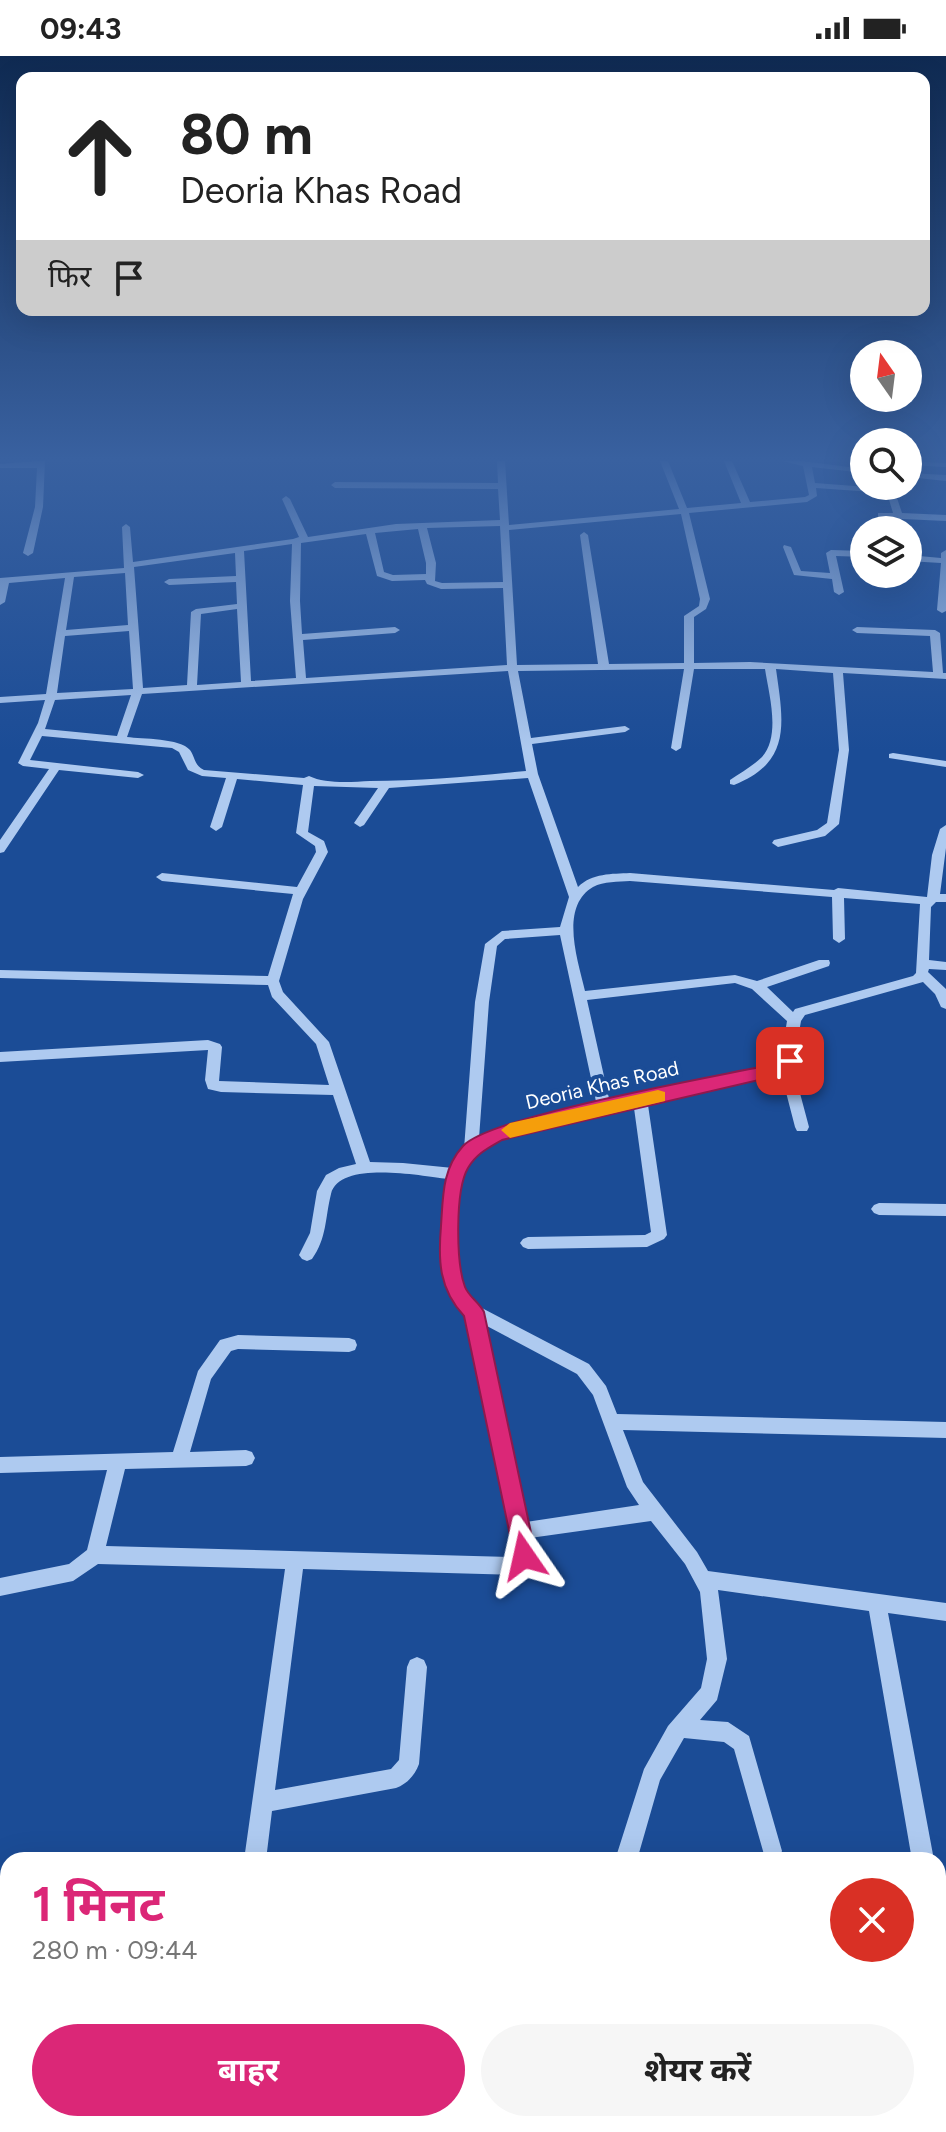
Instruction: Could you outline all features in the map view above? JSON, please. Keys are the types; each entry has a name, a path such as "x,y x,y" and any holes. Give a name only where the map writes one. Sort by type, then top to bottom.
{"street":[{"path":"121,740 138,691 128,558"},
{"path":"0,602 3,581 129,568 185,558"},
{"path":"240,558 246,684"},
{"path":"300,558 298,637 301,680"},
{"path":"376,558 380,574 392,578 428,577"},
{"path":"430,558 428,577 430,582 441,586 507,585"},
{"path":"505,558 512,668 532,774 575,897"},
{"path":"587,558 604,667"},
{"path":"676,748 689,667 689,616 703,607 705,599 695,558"},
{"path":"791,558 797,573 835,576"},
{"path":"833,558 839,592"},
{"path":"942,610 945,558"},
{"path":"70,575 51,697 23,763 54,769 138,775"},
{"path":"169,582 241,579"},
{"path":"192,688 196,612 242,606"},
{"path":"61,633 134,628"},
{"path":"298,637 395,630"},
{"path":"0,700 512,668 770,666 942,676 935,633 857,630"},
{"path":"734,782 765,760 775,743 777,730 770,666"},
{"path":"778,843 821,833 833,824 844,750 838,670"},
{"path":"526,742 625,729"},
{"path":"38,732 174,745 184,750 195,771 309,779 348,785 532,774"},
{"path":"893,756 946,764"},
{"path":"0,849 54,769"},
{"path":"216,827 233,775"},
{"path":"309,779 302,833 323,847 300,891 273,981 277,994 322,1042 364,1166"},
{"path":"360,823 386,784"},
{"path":"802,1127 786,1067 794,1020 808,1007 913,982 922,969 935,899 938,855 946,829"},
{"path":"162,877 300,891"},
{"path":"604,1108 565,931 575,897 587,885 601,879 630,877 935,899"},
{"path":"838,892 839,939"},
{"path":"565,931 502,935 491,944 482,1002 471,1149 455,1174 448,1261 457,1294 474,1312 583,1369 600,1391 631,1476 653,1512 691,1558 709,1590 717,1659 710,1693 680,1728 651,1776 628,1852"},
{"path":"757,986 824,963"},
{"path":"922,969 946,966"},
{"path":"922,969 941,992 946,1004"},
{"path":"0,974 273,981"},
{"path":"580,996 725,978 757,986 794,1020"},
{"path":"0,1057 208,1045 215,1047 217,1053 211,1078 213,1085 338,1090"},
{"name":"Deoria Khas Road","path":"471,1149 496,1135 523,1126 786,1067"},
{"path":"528,1243 647,1241 659,1235 640,1101"},
{"path":"307,1255 317,1240 325,1186 332,1176 364,1166 455,1174"},
{"path":"879,1209 946,1210"},
{"path":"95,1555 516,1566 524,1556 520,1531 474,1312"},
{"path":"179,1460 204,1376 226,1345 238,1342 349,1345"},
{"path":"611,1422 946,1430"},
{"path":"0,1465 246,1458"},
{"path":"0,1587 73,1572 95,1555 101,1541 118,1462"},
{"path":"520,1531 653,1512"},
{"path":"256,1852 295,1560"},
{"path":"703,1579 946,1612"},
{"path":"877,1605 922,1852"},
{"path":"263,1802 396,1778 405,1772 409,1764 417,1667"},
{"path":"680,1728 728,1732 742,1743 772,1851"}],"slow traffic":[{"path":"510,1130 658,1097"}],"route":[{"path":"524,1556 474,1312 457,1294 448,1261 453,1181 458,1166 471,1149 496,1135 523,1126 776,1071 786,1067 790,1061"}]}
